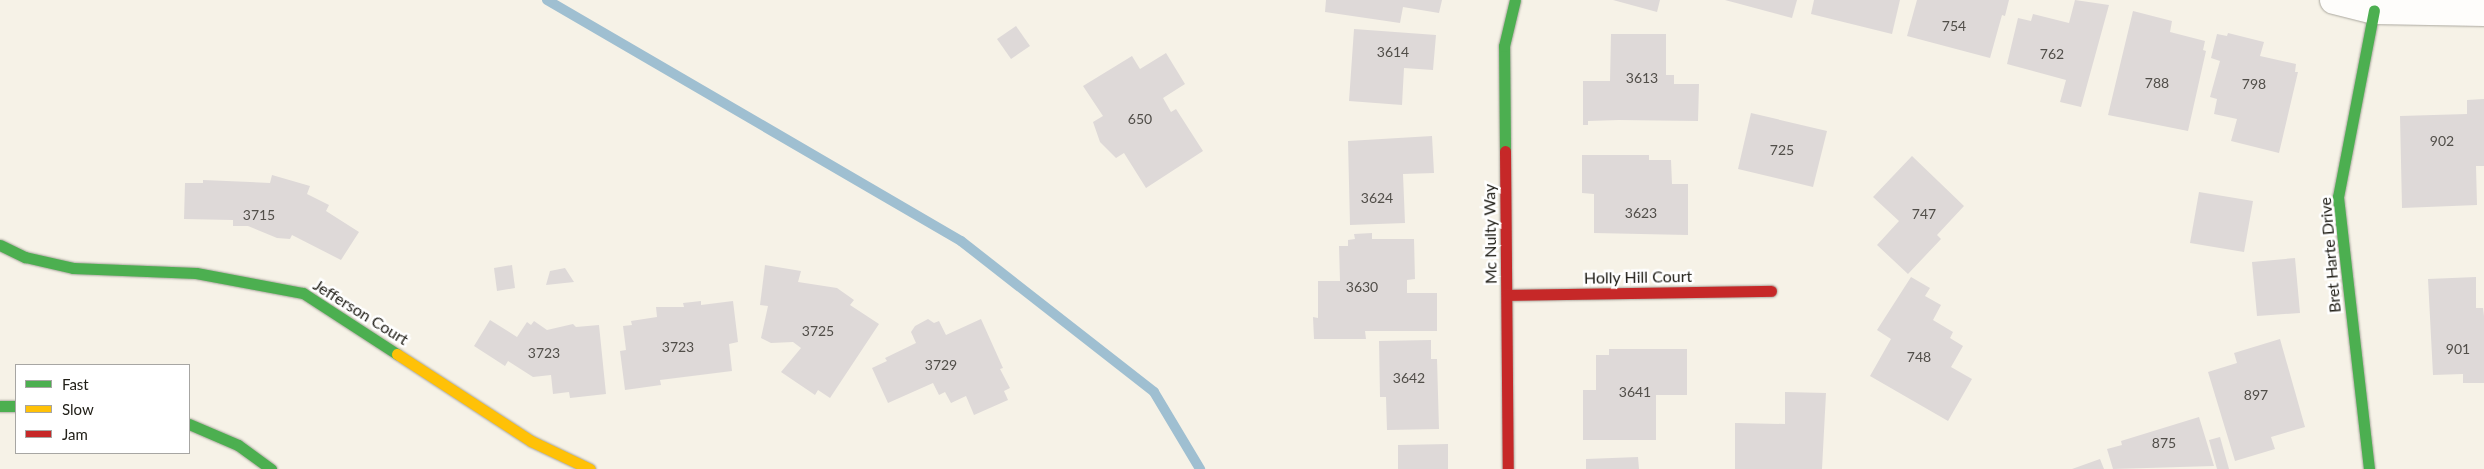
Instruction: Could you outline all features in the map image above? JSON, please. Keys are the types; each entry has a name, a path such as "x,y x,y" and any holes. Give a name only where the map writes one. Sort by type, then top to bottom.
{"street":[{"name":"Mc Nulty Way","path":"1508,469 1504,46 1515,0"},
{"path":"2334,0 2374,10 2484,12"},
{"name":"Bret Harte Drive","path":"2369,469 2338,197 2374,10"},
{"name":"Jefferson Court","path":"0,246 25,257 73,268 196,273 303,293 531,441 590,469"},
{"name":"Holly Hill Court","path":"1507,295 1771,291"},
{"path":"0,406 15,406"},
{"path":"190,424 238,445 271,469"}],"building":[{"path":"1326,0 1442,0 1439,13 1403,7 1400,23 1325,12"},
{"path":"1613,0 1660,0 1657,12"},
{"path":"1725,0 1797,0 1792,18"},
{"path":"1814,0 1900,0 1892,34 1811,14"},
{"path":"1917,0 2009,0 2005,16 2002,15 1990,58 1907,36"},
{"path":"2075,0 2109,5 2081,107 2060,102 2066,80 2007,64 2018,18 2031,21 2033,14 2069,23"},
{"path":"2133,11 2172,21 2170,32 2205,41 2203,50 2206,51 2188,131 2108,115"},
{"path":"1016,26 1030,46 1011,59 997,39"},
{"path":"1354,29 1436,35 1433,70 1404,68 1402,105 1349,101"},
{"path":"2228,33 2264,42 2260,56 2296,64 2295,72 2298,72 2279,153 2231,141 2237,119 2214,114 2217,99 2210,97 2220,61 2211,58 2217,34 2227,36"},
{"path":"1611,34 1666,34 1666,75 1674,75 1674,84 1699,84 1698,121 1588,121 1588,125 1583,125 1583,81 1610,81"},
{"path":"1166,53 1185,84 1163,98 1171,112 1176,109 1203,151 1146,188 1124,153 1116,158 1100,142 1093,122 1103,116 1083,86 1132,56 1140,69"},
{"path":"2484,99 2484,166 2476,166 2477,205 2402,208 2400,116 2467,114 2467,100"},
{"path":"1751,113 1827,131 1813,187 1738,169"},
{"path":"1432,136 1434,173 1403,174 1405,223 1350,225 1348,141"},
{"path":"1582,155 1649,155 1649,160 1671,160 1672,184 1688,184 1688,235 1594,233 1594,194 1582,193"},
{"path":"1912,156 1964,206 1937,235 1941,239 1908,274 1877,245 1899,221 1873,197"},
{"path":"272,175 310,186 307,194 329,205 326,211 359,232 341,260 292,235 290,239 277,238 248,226 233,226 233,220 184,219 185,183 203,183 203,180 270,183"},
{"path":"2199,192 2253,201 2244,252 2190,243"},
{"path":"1372,233 1372,239 1414,239 1415,279 1407,280 1407,293 1437,293 1437,331 1365,331 1366,339 1314,339 1313,317 1318,318 1318,281 1340,281 1339,246 1348,246 1348,240 1355,239 1354,234"},
{"path":"2295,258 2300,313 2257,316 2252,262"},
{"path":"512,265 515,288 497,291 494,268"},
{"path":"765,265 801,271 798,282 837,288 854,300 850,305 879,324 830,398 818,390 815,395 781,372 801,348 793,342 771,343 761,338 768,306 760,305"},
{"path":"565,268 574,282 546,285 550,271"},
{"path":"1911,277 1930,288 1925,296 1941,305 1933,320 1953,332 1950,338 1963,346 1951,367 1972,379 1948,421 1870,376 1891,339 1877,330"},
{"path":"2476,277 2476,308 2483,308 2484,316 2484,383 2463,383 2463,374 2433,375 2428,279"},
{"path":"701,301 701,305 733,301 738,342 729,344 732,371 660,380 661,385 625,390 620,351 626,350 623,326 632,325 631,321 657,317 656,307 684,307 683,303"},
{"path":"928,319 934,323 939,321 946,335 981,319 1003,368 1000,369 1010,388 1004,391 1008,400 974,415 966,396 951,403 945,392 939,395 933,383 888,403 872,368 887,361 885,358 916,343 911,332 915,326"},
{"path":"490,320 517,337 527,322 531,325 534,321 547,330 573,324 576,327 599,325 606,394 570,398 569,392 553,394 551,375 533,377 508,361 505,366 474,346"},
{"path":"2280,339 2305,427 2271,437 2275,449 2235,461 2208,372 2237,363 2234,353"},
{"path":"1431,340 1431,359 1437,359 1439,429 1387,430 1386,397 1380,397 1379,341"},
{"path":"1609,349 1687,349 1687,395 1656,395 1656,440 1583,440 1583,390 1596,390 1596,355 1609,355"},
{"path":"1785,392 1826,393 1822,469 1735,469 1735,423 1785,424"},
{"path":"2199,417 2214,466 2113,469 2107,449 2122,445 2121,441"},
{"path":"2220,437 2229,469 2217,469 2209,440"},
{"path":"1448,444 1448,469 1398,469 1398,445"},
{"path":"1638,457 1639,469 1586,469 1586,459"},
{"path":"2100,459 2104,469 2072,469"}],"waterway":[{"path":"547,0 961,241 1154,392 1200,469"}],"traffic: fast":[{"path":"1505,151 1504,46 1515,0"},
{"path":"2369,469 2338,197 2374,10"},
{"path":"0,245 25,257 73,268 196,273 303,293 397,354"},
{"path":"0,406 15,406"},
{"path":"190,424 238,445 271,469"}],"traffic: slow":[{"path":"397,354 531,441 590,469"}],"traffic: jam":[{"path":"1505,151 1508,469"},
{"path":"1507,295 1771,291"}]}
